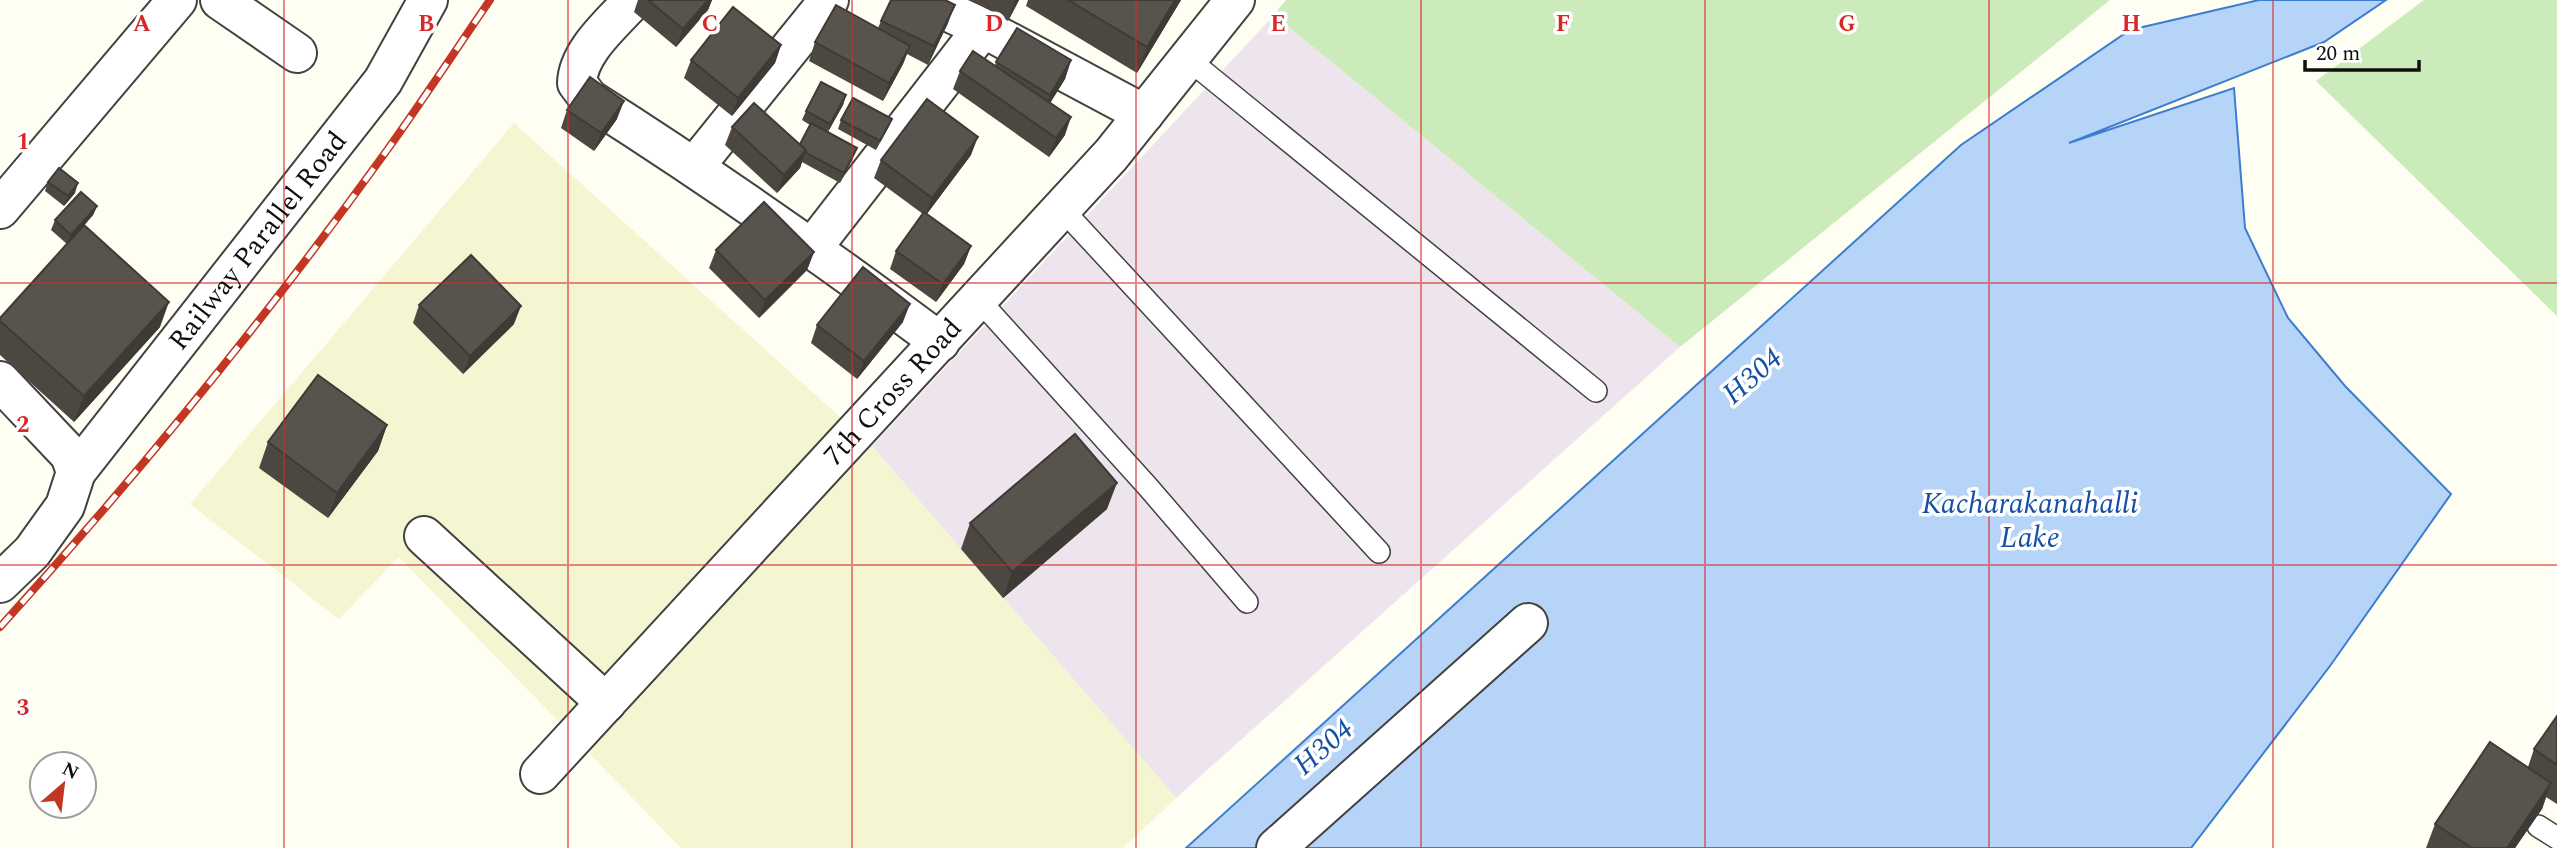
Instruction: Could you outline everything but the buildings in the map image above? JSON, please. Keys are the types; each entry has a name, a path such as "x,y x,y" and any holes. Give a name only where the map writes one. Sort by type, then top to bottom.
{"street":[{"path":"0,209 177,0"},
{"path":"220,0 297,54"},
{"name":"Railway Parallel Road","path":"76,472 383,81 428,0"},
{"path":"633,0 594,44 577,69 576,83 590,99 695,166 813,247 940,342"},
{"path":"695,166 829,0"},
{"path":"923,0 983,28 1144,114"},
{"name":"7th Cross Road","path":"540,774 1111,155 1234,0"},
{"path":"813,247 983,28"},
{"path":"0,583 32,552 65,506 76,472 70,455 3,390"},
{"path":"424,536 606,703"},
{"path":"1276,848 1528,623"}],"lane":[{"path":"1188,59 1596,391"},
{"path":"1062,209 1379,552"},
{"path":"979,300 1148,487 1247,603"},
{"path":"2538,826 2557,838"}],"shaded area":[{"path":"1274,15 1680,347 1176,798 872,446"}],"green space":[{"path":"1286,0 2110,0 1680,347 1274,15"},
{"path":"2424,0 2557,0 2557,316 2316,81"},
{"path":"514,123 872,446 1176,798 1123,848 681,848 399,557 339,619 190,504"}],"water":[{"name":"Kacharakanahalli Lake","path":"2259,0 2386,0 2324,42 2069,143 2234,88 2245,228 2288,318 2345,386 2451,494 2330,666 2191,848 1186,848 1961,145 2130,30"}],"railway":[{"path":"0,627 151,454 247,336 385,153 490,0"}],"water label":[{"name":"H304","path":"1753,376"},
{"name":"H304","path":"1324,747"}]}
